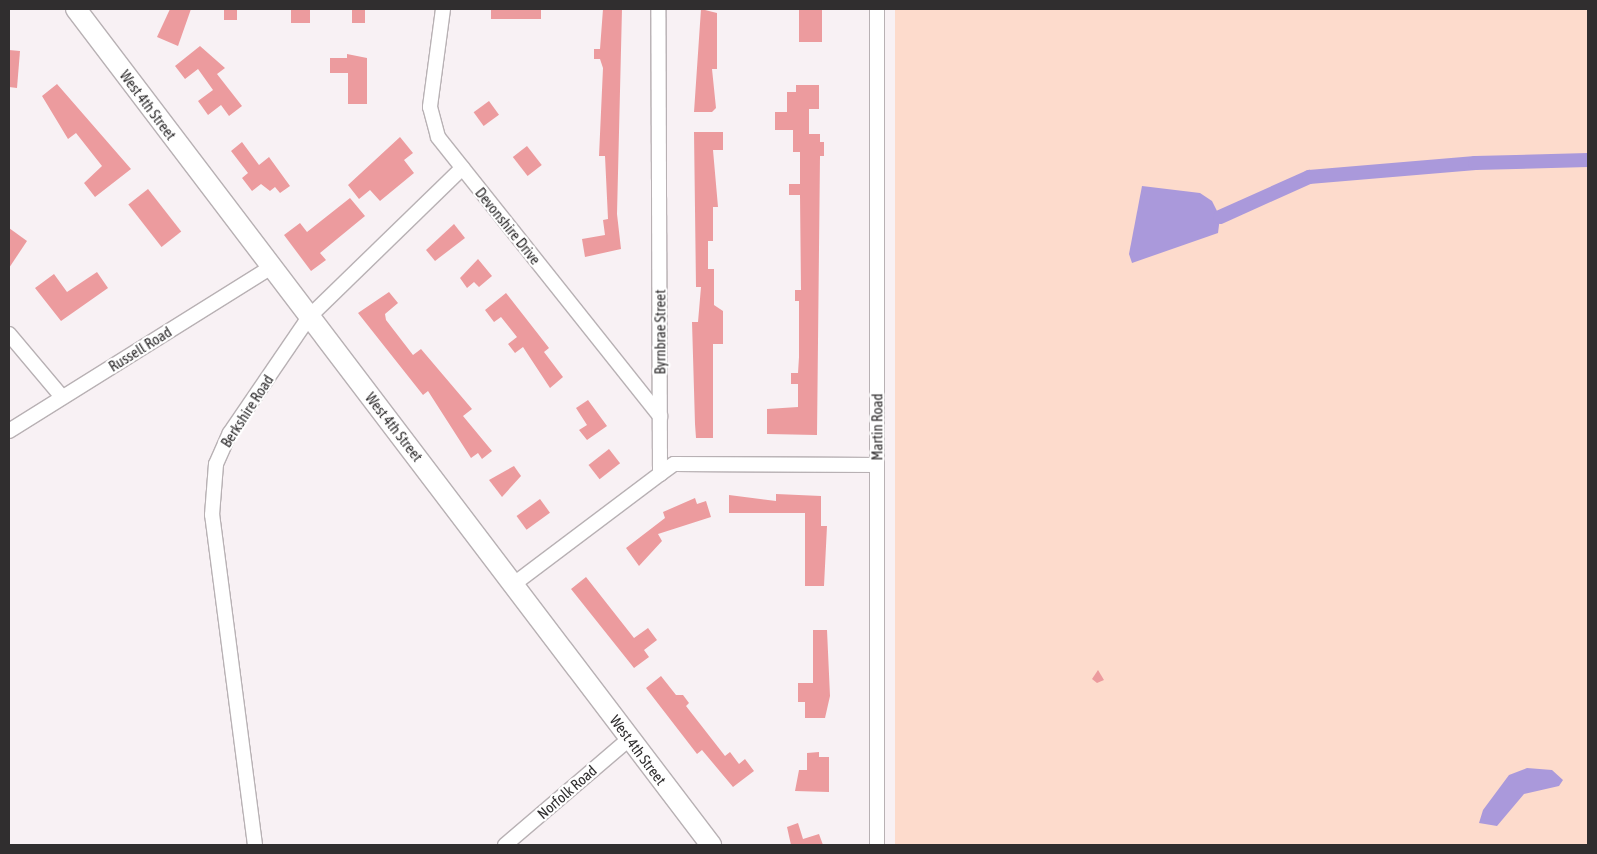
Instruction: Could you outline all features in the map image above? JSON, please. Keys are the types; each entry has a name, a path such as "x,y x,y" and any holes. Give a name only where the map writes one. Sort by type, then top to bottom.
{"main road":[{"name":"West 4th Street","path":"76,9 270,268 514,584 629,739 711,845"}],"street":[{"name":"Devonshire Drive","path":"443,9 430,107 438,138 660,416"},
{"name":"Byrnbrae Street","path":"658,9 660,474"},
{"name":"Martin Road","path":"877,9 878,845"},
{"name":"Berkshire Road","path":"255,845 212,515 212,481 230,434 309,317 462,168"},
{"name":"Russell Road","path":"9,431 270,268"},
{"path":"9,334 62,398"},
{"path":"514,584 674,464 877,465"},
{"name":"Norfolk Road","path":"505,845 629,739"}],"shaded area":[{"path":"895,9 1588,9 1588,845 895,845"},
{"path":"1142,186 1200,193 1212,201 1220,217 1218,233 1132,263 1129,254"},
{"path":"1527,768 1552,770 1563,780 1559,786 1524,794 1497,826 1479,823 1483,810 1509,775"}],"building":[{"path":"170,9 191,9 178,46 157,37"},
{"path":"224,9 237,9 237,20 224,20"},
{"path":"291,9 310,9 310,23 291,23"},
{"path":"352,9 365,9 365,23 352,23"},
{"path":"491,9 541,9 541,19 491,19"},
{"path":"603,9 622,9 617,214 621,249 585,257 582,239 605,235 603,220 608,219 605,156 599,156 603,68 600,59 594,59 594,49 600,49"},
{"path":"701,9 717,13 717,69 712,69 716,108 712,112 694,112"},
{"path":"799,9 822,9 822,42 799,42"},
{"path":"200,46 225,68 217,74 242,106 229,116 221,105 208,115 198,101 213,90 198,69 185,79 175,66"},
{"path":"9,50 20,51 17,88 9,87"},
{"path":"347,54 367,58 367,104 348,104 348,73 330,73 330,58 347,58"},
{"path":"57,84 131,169 95,197 84,183 102,166 76,133 68,139 42,96"},
{"path":"796,85 819,85 819,109 809,109 809,134 820,134 820,142 824,142 824,156 820,156 817,435 767,434 767,409 798,407 798,384 791,384 791,373 798,373 799,357 799,301 795,301 795,290 801,290 800,195 789,195 789,184 800,184 800,152 793,152 793,130 775,130 775,112 787,112 787,92 796,92"},
{"path":"489,101 499,115 484,126 474,112"},
{"path":"694,132 723,132 723,150 713,150 718,207 713,207 713,241 708,241 708,269 714,269 714,305 723,311 723,344 713,344 713,438 696,438 695,424 692,322 698,322 701,287 696,287"},
{"path":"400,137 413,153 404,160 414,173 380,201 370,190 359,199 348,185"},
{"path":"242,142 259,165 269,157 290,186 280,193 275,187 270,191 261,184 252,191 242,178 248,173 231,151"},
{"path":"527,146 542,165 528,176 513,157"},
{"path":"148,189 181,232 162,247 128,204"},
{"path":"350,198 365,216 320,253 326,260 311,271 284,235 300,223 307,232"},
{"path":"454,224 465,238 435,261 426,250"},
{"path":"9,228 27,241 9,268"},
{"path":"478,259 492,276 479,287 474,282 467,288 460,278"},
{"path":"97,272 108,288 61,321 35,288 54,274 67,292"},
{"path":"389,292 398,303 385,314 386,320 413,355 421,349 472,409 463,416 492,451 482,459 478,453 471,458 428,391 423,395 358,313"},
{"path":"506,293 549,348 544,352 563,377 550,388 523,347 515,353 508,344 517,337 501,317 494,322 485,310"},
{"path":"588,400 607,426 587,440 579,430 587,425 576,408"},
{"path":"609,449 620,463 600,479 589,465"},
{"path":"514,466 521,476 502,497 489,480"},
{"path":"776,494 821,496 821,526 827,526 824,586 805,586 805,513 729,513 729,495 776,501"},
{"path":"695,498 697,504 706,501 711,517 658,534 662,541 639,566 626,548 665,518 663,512"},
{"path":"540,499 550,513 527,530 517,516"},
{"path":"586,577 634,638 648,628 657,640 644,650 649,657 634,668 571,589"},
{"path":"813,630 827,630 830,696 825,718 805,718 805,702 798,702 798,683 813,683"},
{"path":"1098,670 1104,680 1097,683 1092,679"},
{"path":"661,676 676,695 683,695 689,703 686,706 725,756 730,752 739,764 745,759 754,771 733,787 702,750 697,754 646,688"},
{"path":"819,752 819,757 829,757 829,792 795,791 799,770 807,770 807,753"},
{"path":"798,823 803,839 819,834 823,845 791,845 787,827"}],"waterway":[{"path":"1220,217 1309,177 1475,163 1588,160"}]}
